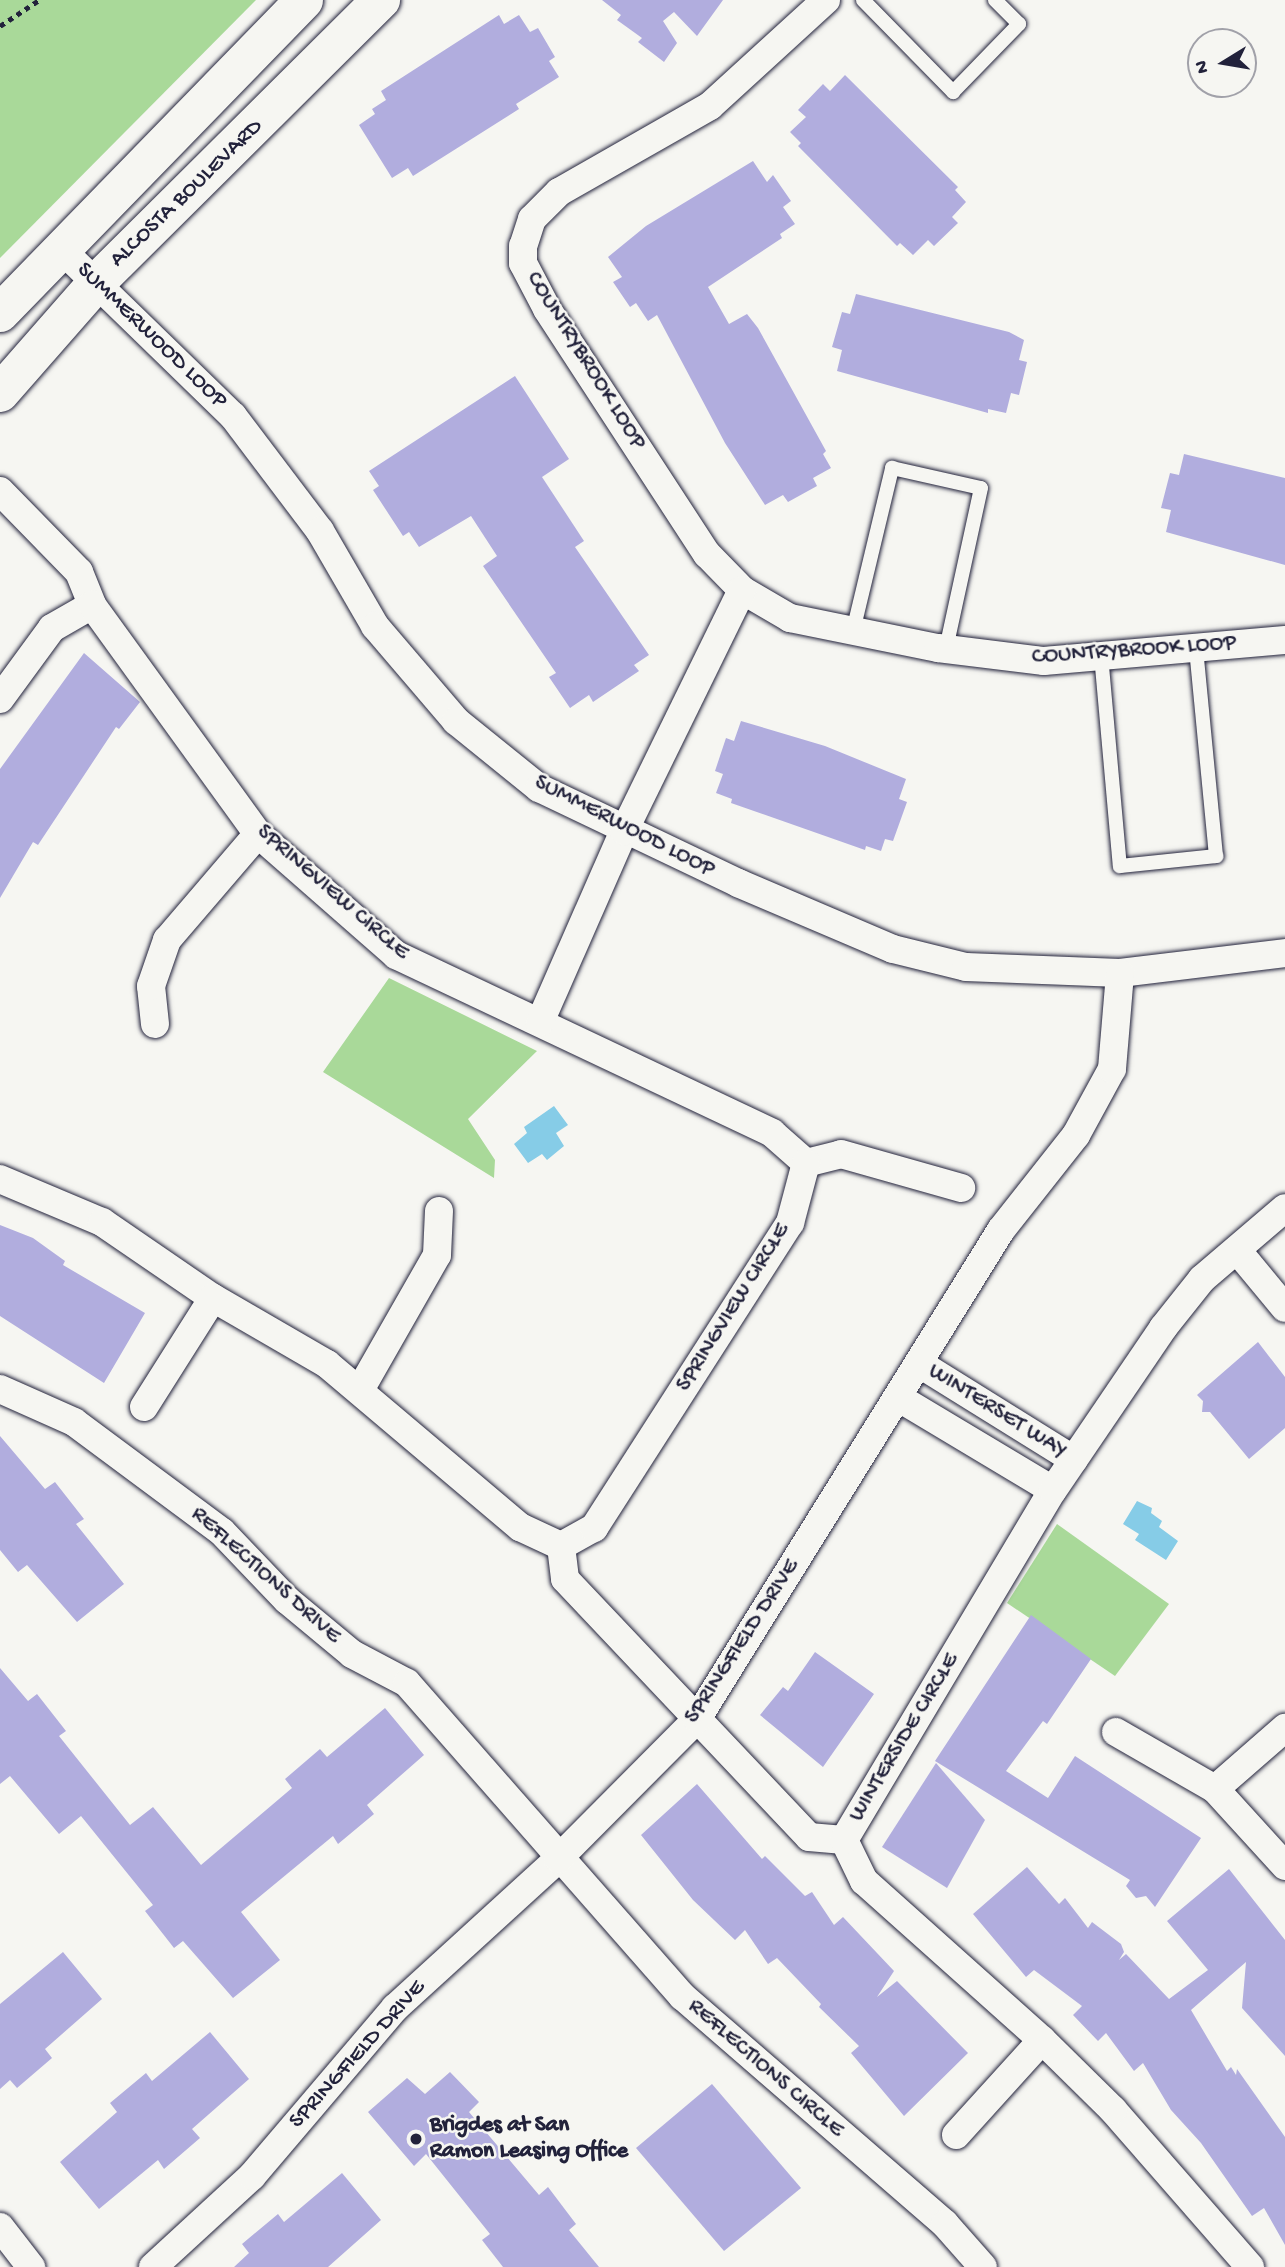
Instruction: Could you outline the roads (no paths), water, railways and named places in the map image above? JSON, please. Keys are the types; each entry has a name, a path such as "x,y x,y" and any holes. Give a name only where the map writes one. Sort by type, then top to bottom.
{"main road":[{"path":"0,313 303,0"},
{"name":"ALCOSTA BOULEVARD","path":"0,393 99,281 381,0"}],"street":[{"name":"COUNTRYBROOK LOOP","path":"826,0 710,106 559,191 532,219 523,246 523,263 547,309 707,554 742,590 790,618 946,649 1044,661 1285,640"},
{"name":"SUMMERWOOD LOOP","path":"61,249 99,281 233,416 320,531 375,626 456,721 539,789 624,831 893,949 966,967 1120,974 1285,953"},
{"name":"SPRINGVIEW CIRCLE","path":"0,491 79,572 92,606 258,834 396,955 772,1133 806,1163 790,1223 594,1528 561,1545"},
{"path":"540,1022 624,831 742,590"},
{"path":"0,699 52,628 92,606"},
{"path":"155,1024 151,986 167,940 258,834"},
{"name":"SPRINGFIELD DRIVE","path":"153,2267 252,2176 395,2008 558,1859 697,1719 1002,1230 1076,1135 1112,1069 1120,974"},
{"path":"806,1163 841,1154 961,1188"},
{"path":"0,1179 102,1222 214,1298 327,1364 520,1527 561,1545 565,1579 810,1837 844,1840"},
{"name":"WINTERSIDE CIRCLE","path":"1250,2267 1113,2110 1042,2040 864,1881 844,1840 1054,1490 1163,1328 1202,1279 1285,1208"},
{"path":"360,1390 437,1255 439,1211"},
{"path":"1237,1250 1285,1308"},
{"path":"144,1407 214,1298"},
{"name":"WINTERSET WAY","path":"919,1364 1074,1460"},
{"name":"REFLECTIONS DRIVE","path":"0,1389 74,1422 222,1532 287,1600 352,1654 407,1683 558,1859"},
{"name":"WINTERSET WAY","path":"899,1398 1054,1490"},
{"path":"1215,1789 1285,1728"},
{"path":"1116,1732 1215,1789 1285,1866"},
{"name":"REFLECTIONS CIRCLE","path":"558,1859 682,1997 944,2224 983,2267"},
{"path":"956,2135 1042,2040"},
{"path":"0,2227 31,2267"}],"lane":[{"path":"863,0 953,92 1019,24 995,0"},
{"path":"853,631 892,468 981,488 946,649"},
{"path":"1101,655 1120,866 1216,856 1196,649"}],"water":[{"path":"554,1106 568,1125 556,1133 564,1146 547,1160 542,1154 528,1163 514,1144 527,1133 524,1127"},
{"path":"1137,1501 1152,1508 1151,1513 1162,1521 1159,1527 1178,1541 1166,1560 1135,1540 1139,1534 1123,1524"}],"place":[{"name":"Brigdes at San Ramon Leasing Office","path":"416,2139"}]}
